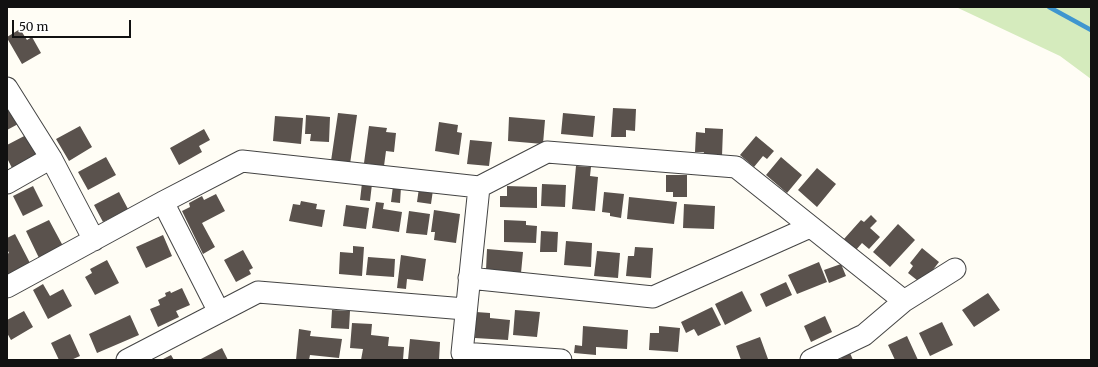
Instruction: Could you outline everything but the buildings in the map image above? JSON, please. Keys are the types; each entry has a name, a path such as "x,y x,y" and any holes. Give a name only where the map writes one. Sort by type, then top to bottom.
{"street":[{"path":"7,88 51,158 94,240"},
{"path":"7,287 242,161 479,187 547,152 736,167 904,301"},
{"path":"7,183 51,158"},
{"path":"479,187 465,309 462,353 561,360"},
{"path":"163,202 219,312"},
{"path":"469,278 653,297 810,227"},
{"path":"811,360 864,335 904,301 954,269"},
{"path":"127,360 258,292 465,309"}],"green space":[{"path":"956,7 1091,7 1091,79 1060,56"}],"waterway":[{"path":"1049,7 1091,30"}]}
